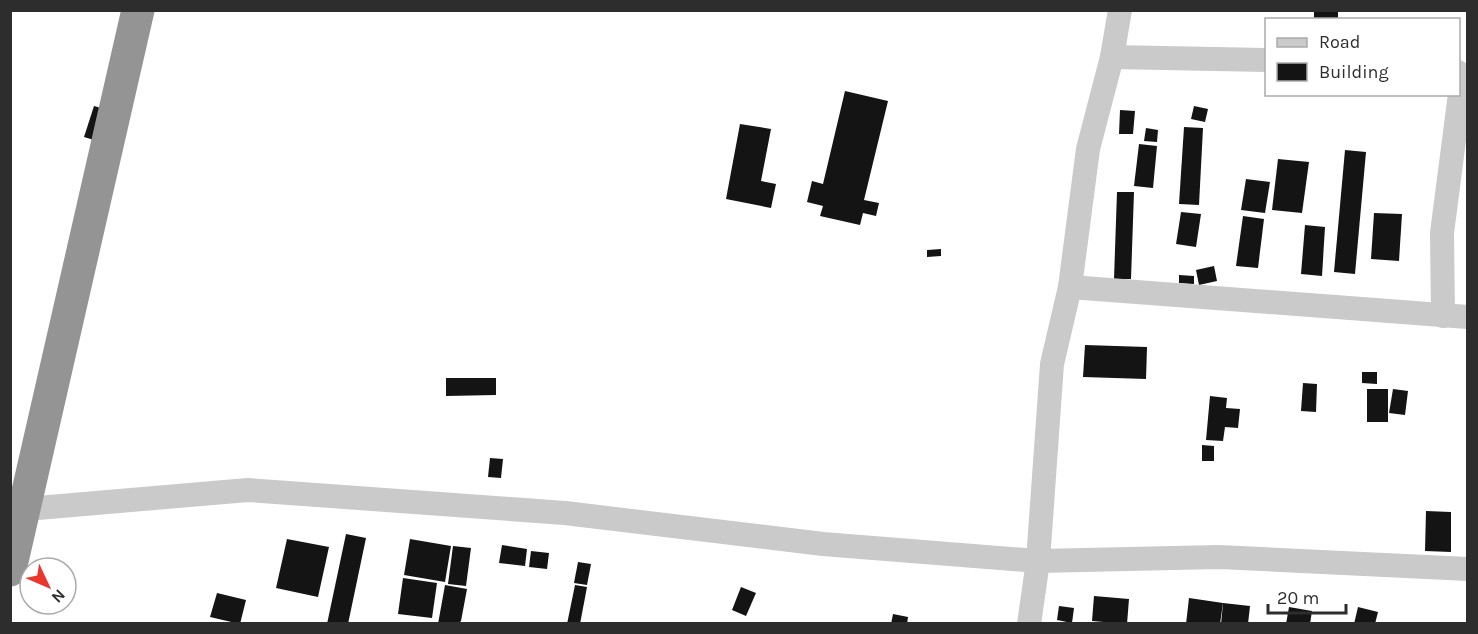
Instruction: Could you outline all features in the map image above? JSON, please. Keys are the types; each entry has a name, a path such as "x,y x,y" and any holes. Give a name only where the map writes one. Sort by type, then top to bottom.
{"highway":[{"path":"10,570 26,509 138,10"}],"street":[{"path":"1029,624 1038,561 1052,364 1070,287 1088,149 1112,57 1120,10"},
{"path":"1112,57 1265,60"},
{"path":"1443,316 1442,233 1460,96"},
{"path":"1070,287 1467,317"},
{"path":"26,509 248,490 565,513 823,544 1038,561 1219,557 1467,569"}],"building":[{"path":"1314,10 1338,10 1338,18 1314,18"},
{"path":"845,91 888,101 864,200 879,203 876,216 863,213 860,225 820,216 823,206 807,202 812,181 823,184"},
{"path":"94,106 108,110 97,141 84,137"},
{"path":"1194,106 1208,109 1205,122 1191,119"},
{"path":"1120,110 1135,111 1133,134 1119,134"},
{"path":"740,124 771,129 761,181 776,184 771,208 726,199"},
{"path":"1184,127 1203,128 1199,205 1179,204"},
{"path":"1146,128 1158,130 1157,142 1144,141"},
{"path":"1139,144 1157,146 1153,188 1134,186"},
{"path":"1345,150 1366,152 1355,274 1334,272"},
{"path":"1278,159 1309,162 1302,213 1272,210"},
{"path":"1246,179 1270,182 1265,213 1241,210"},
{"path":"1117,192 1134,192 1131,279 1114,279"},
{"path":"1181,212 1201,214 1196,247 1176,244"},
{"path":"1374,213 1402,214 1399,261 1371,259"},
{"path":"1243,216 1264,219 1258,268 1236,266"},
{"path":"1305,225 1325,227 1322,276 1301,274"},
{"path":"941,249 941,256 927,257 927,250"},
{"path":"1214,266 1217,281 1199,285 1196,270"},
{"path":"1179,275 1194,276 1194,284 1179,283"},
{"path":"1085,345 1147,347 1146,379 1083,377"},
{"path":"1362,372 1377,372 1377,384 1362,383"},
{"path":"446,378 496,378 496,395 446,396"},
{"path":"1303,383 1317,384 1316,412 1301,411"},
{"path":"1367,389 1388,389 1388,422 1367,422"},
{"path":"1393,389 1408,391 1405,415 1389,413"},
{"path":"1210,396 1227,398 1226,408 1240,409 1238,428 1225,427 1223,441 1206,440"},
{"path":"1202,445 1214,446 1214,461 1202,461"},
{"path":"490,458 503,459 501,478 488,477"},
{"path":"1426,511 1451,512 1451,552 1425,551"},
{"path":"346,534 366,538 348,624 327,624"},
{"path":"287,539 329,547 318,597 276,588"},
{"path":"410,539 451,546 445,582 404,575"},
{"path":"502,545 527,549 525,566 499,563"},
{"path":"453,546 471,548 466,586 448,584"},
{"path":"531,551 549,553 547,569 529,567"},
{"path":"578,562 591,564 587,585 574,583"},
{"path":"403,578 437,583 432,618 398,614"},
{"path":"445,585 467,589 461,621 458,624 438,624"},
{"path":"575,585 587,587 580,624 567,624"},
{"path":"741,587 756,593 746,616 732,610"},
{"path":"217,593 246,600 240,624 210,617"},
{"path":"1094,596 1129,599 1127,624 1092,621"},
{"path":"1189,598 1223,603 1220,624 1186,624"},
{"path":"1223,603 1250,606 1248,624 1221,624"},
{"path":"1059,606 1074,608 1072,623 1057,620"},
{"path":"1289,607 1312,611 1310,624 1286,624"},
{"path":"1358,607 1378,612 1375,624 1354,624"},
{"path":"893,614 908,617 907,624 891,624"}]}
